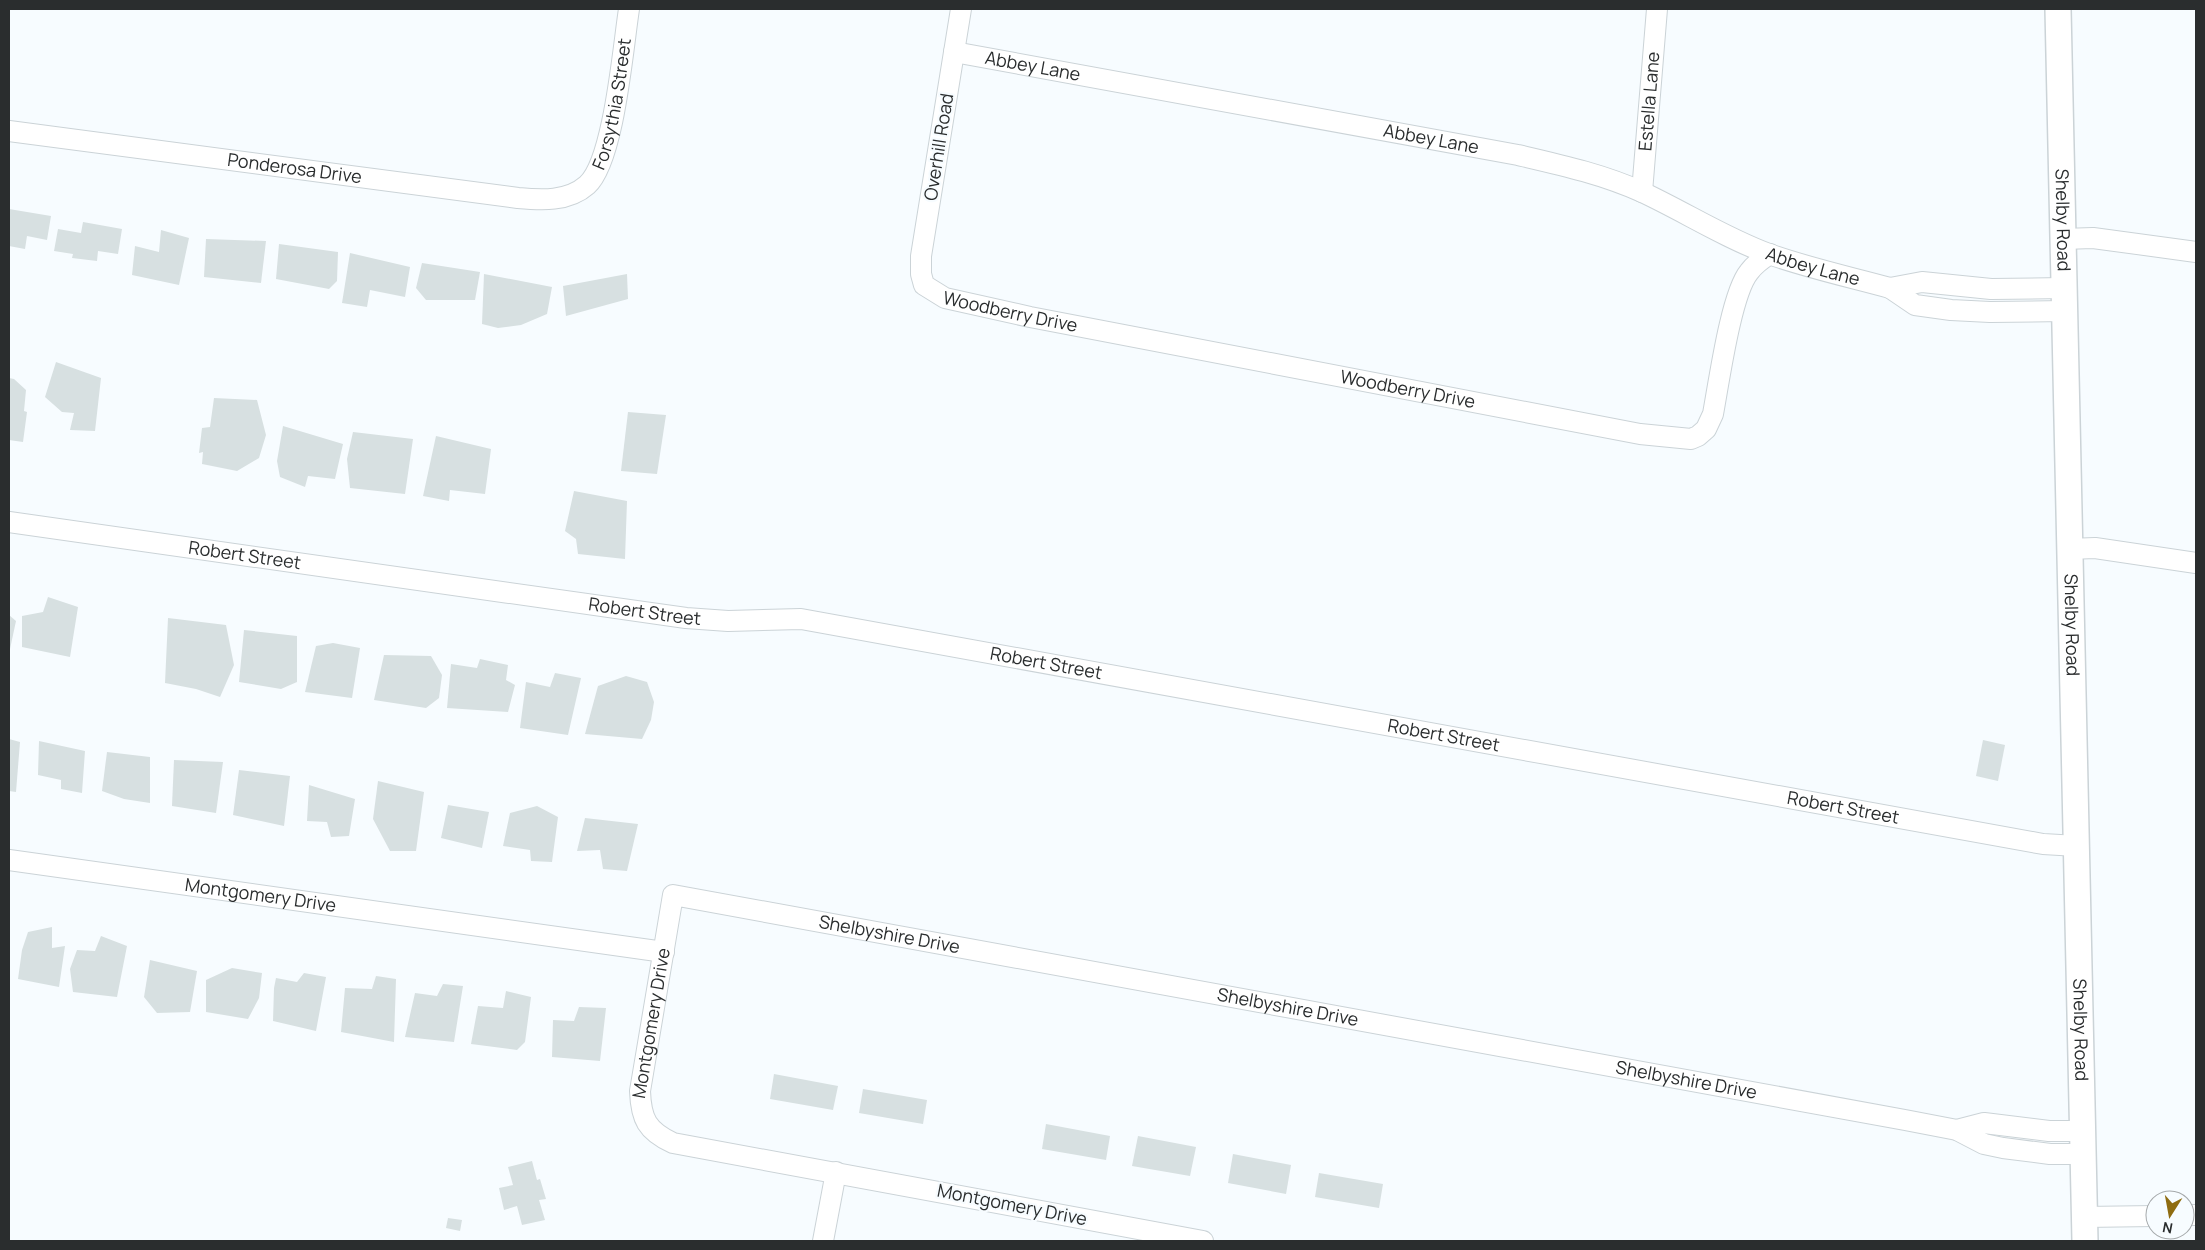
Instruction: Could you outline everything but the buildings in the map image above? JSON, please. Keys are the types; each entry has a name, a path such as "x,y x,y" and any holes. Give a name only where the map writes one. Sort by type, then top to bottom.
{"street":[{"name":"Forsythia Street","path":"578,190 593,178 600,167 606,150 629,9"},
{"name":"Overhill Road","path":"924,285 921,274 921,256 961,9"},
{"name":"Estella Lane","path":"1642,192 1657,9"},
{"name":"Shelby Road","path":"2058,9 2084,1229"},
{"name":"Abbey Lane","path":"954,52 1518,155 1601,176 1642,192 1718,232 1770,254 1890,288 1922,282 1991,289 2064,300"},
{"name":"Ponderosa Drive","path":"9,131 518,198 552,199 578,190"},
{"path":"2063,239 2093,238 2196,252"},
{"name":"Woodberry Drive","path":"924,285 945,298 1030,317 1416,392 1640,434 1683,440 1698,436 1706,429 1713,414 1735,306 1744,281 1749,272 1770,254"},
{"name":"Robert Street","path":"9,522 686,618 728,621 801,618 2044,844 2077,846"},
{"path":"2069,549 2095,548 2196,563"},
{"name":"Montgomery Drive","path":"9,860 664,952 640,1091 642,1111 648,1126 658,1136 673,1143 1203,1241"},
{"name":"Shelbyshire Drive","path":"664,952 673,895 1957,1130 1984,1123 2049,1131 2083,1142"},
{"path":"823,1241 836,1172"},
{"path":"2084,1229 2145,1218"}]}
